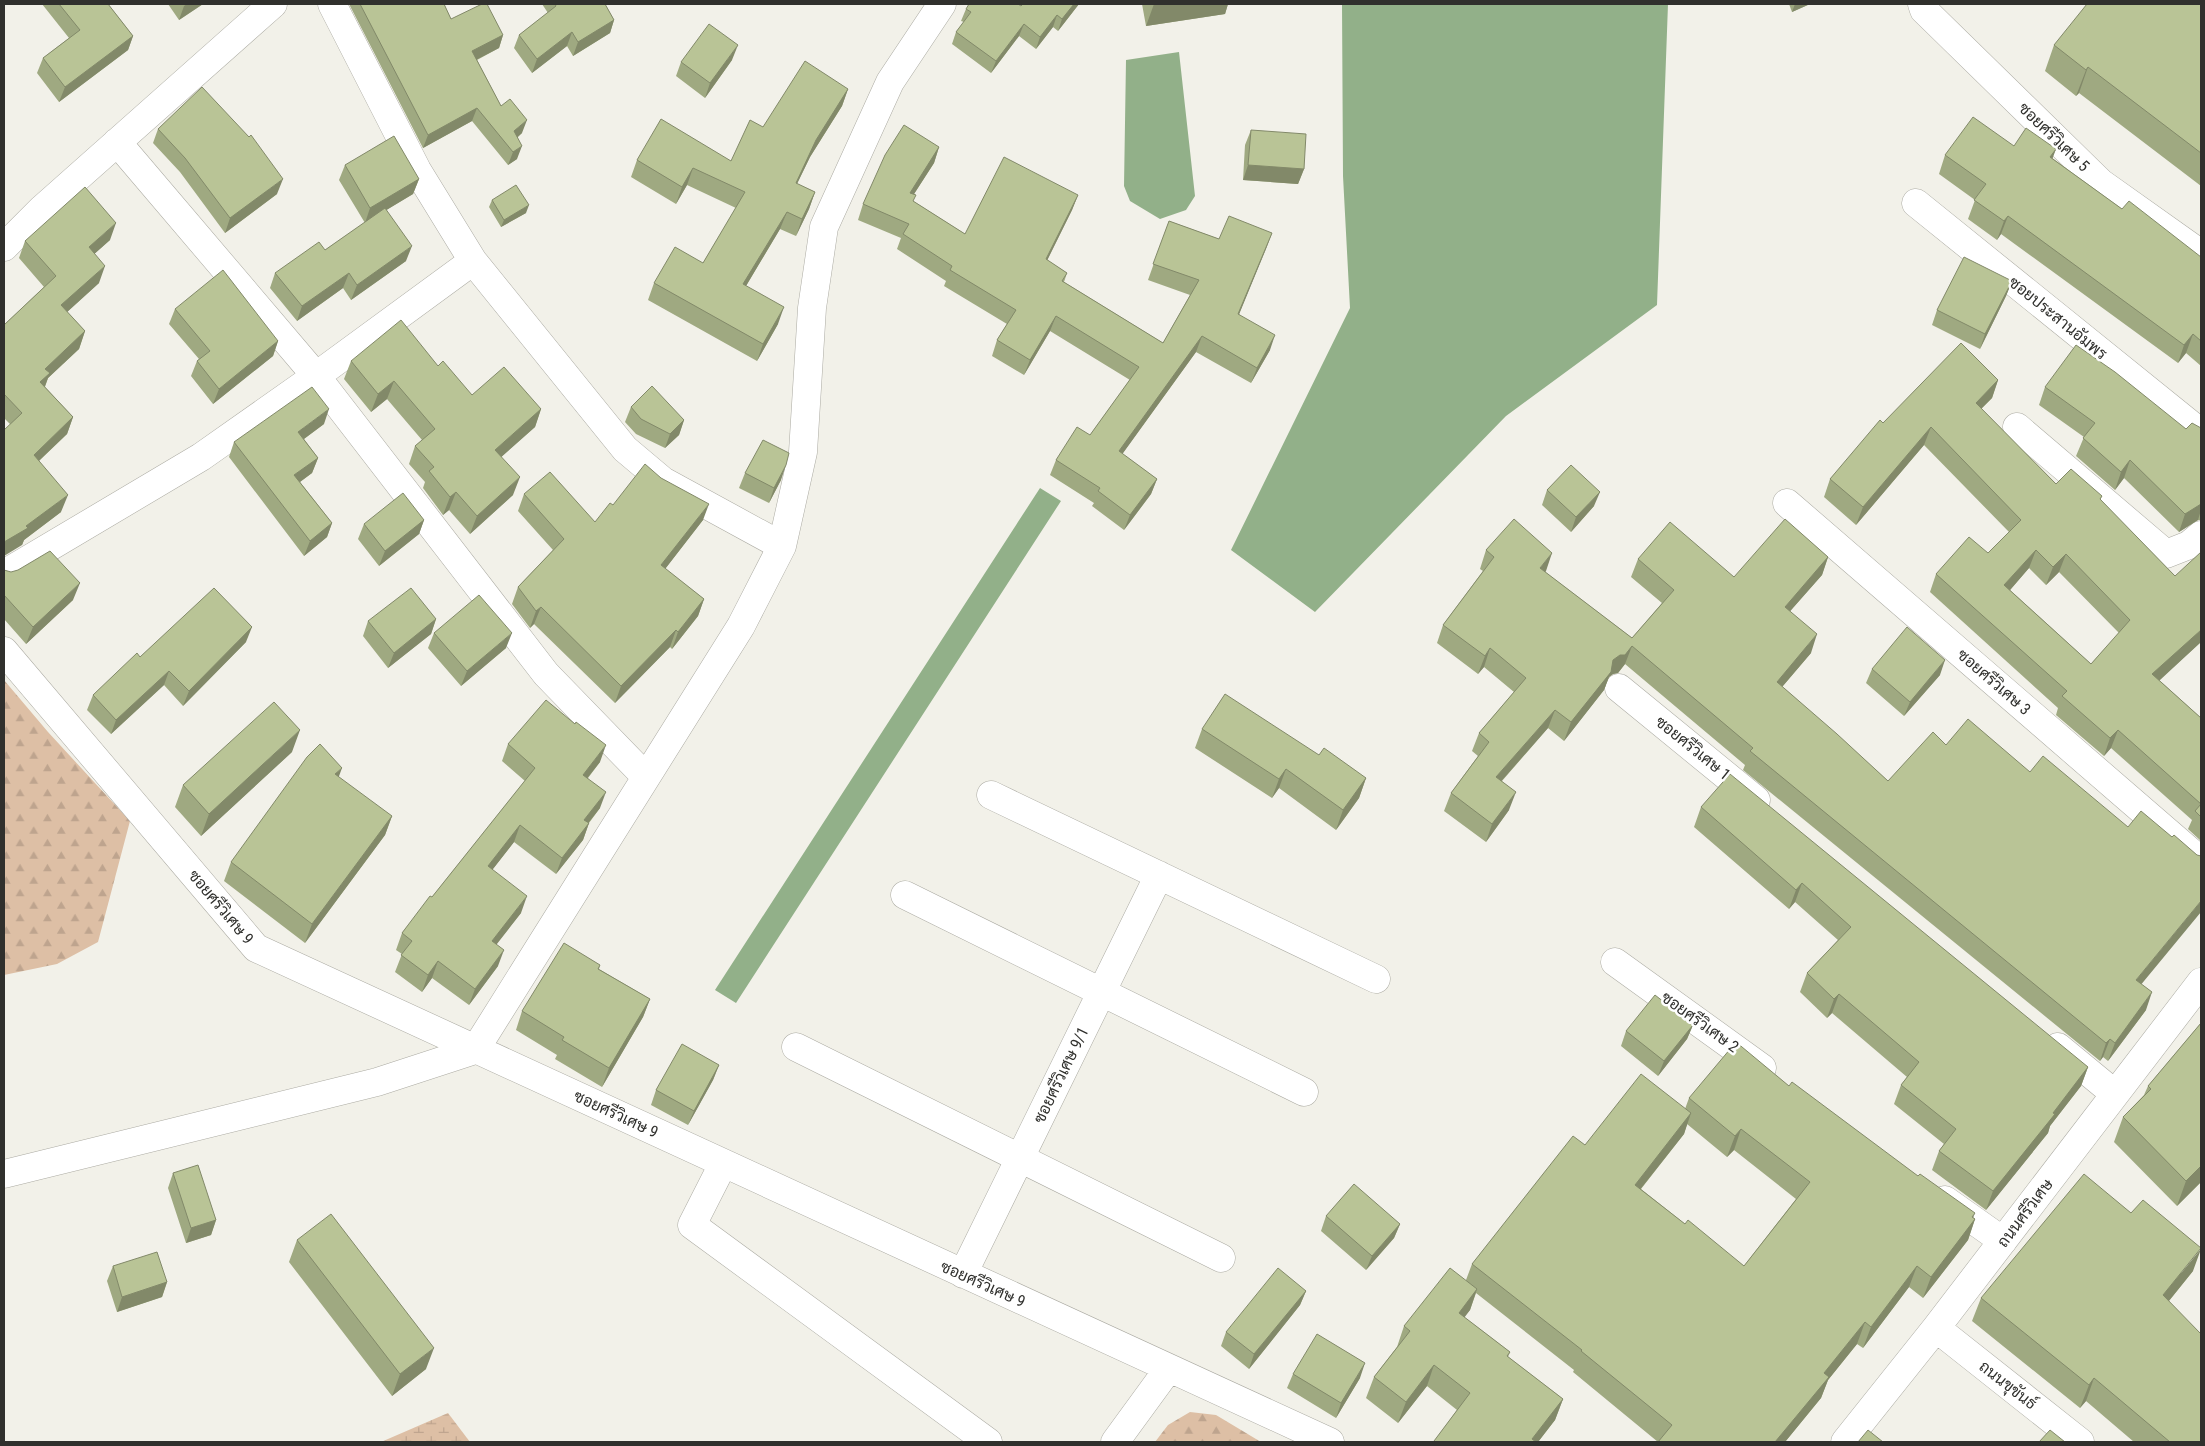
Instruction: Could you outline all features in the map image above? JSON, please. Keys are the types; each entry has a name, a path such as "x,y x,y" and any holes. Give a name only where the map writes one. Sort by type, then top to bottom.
{"street":[{"path":"4,247 42,209 273,4"},
{"path":"332,4 418,170 473,261 625,449 663,481 782,546"},
{"path":"4,1174 377,1082 475,1050 645,776 741,626 782,546 803,452 812,308 824,227 890,82 942,4"},
{"name":"ซอยศรีวิเศษ 5","path":"1922,4 1931,16 2101,182 2201,254"},
{"path":"117,142 316,376 546,674 645,776"},
{"name":"ซอยประสานอัมพร","path":"1916,203 2201,433"},
{"path":"4,574 201,457 316,376 473,261"},
{"path":"2017,426 2166,554 2189,545 2201,535"},
{"name":"ซอยศรีวิเศษ 3","path":"1787,503 2201,861"},
{"name":"ซอยศรีวิเศษ 9","path":"4,651 256,948 1330,1442"},
{"name":"ซอยศรีวิเศษ 1","path":"1619,688 1772,813"},
{"path":"991,795 1376,979"},
{"name":"ซอยศรีวิเศษ 9/1","path":"963,1274 1159,875"},
{"path":"905,895 1304,1092"},
{"name":"ซอยศรีวิเศษ 2","path":"1616,962 1785,1084"},
{"name":"ถนนศรีวิเศษ","path":"1845,1442 2003,1242 2201,982"},
{"path":"2039,1031 2115,1094"},
{"path":"796,1047 1221,1258"},
{"path":"723,1164 692,1225 988,1442"},
{"path":"1922,1183 2003,1242"},
{"name":"ถนนขุขันธ์","path":"1936,1328 2080,1442"},
{"path":"1115,1442 1169,1368"}],"green space":[{"path":"4,680 48,732 130,821 98,942 57,964 4,975"},
{"path":"1190,1412 1216,1415 1261,1442 1155,1442 1168,1425"},
{"path":"448,1413 470,1442 381,1442"}],"shaded area":[{"path":"1342,4 1668,4 1657,305 1506,416 1315,612 1231,550 1350,308 1343,176"},
{"path":"1179,52 1195,196 1186,210 1160,219 1130,201 1124,186 1126,60"},
{"path":"1040,488 1061,501 736,1003 715,990"}],"building":[{"path":"59,4 108,4 133,36 65,87 43,58 80,30"},
{"path":"360,4 444,4 451,19 482,4 487,4 503,35 472,51 501,106 510,99 527,120 514,131 522,146 513,152 477,108 428,135"},
{"path":"555,4 605,4 614,20 578,42 572,32 537,59 519,35 556,6"},
{"path":"969,4 1018,4 1021,6 1023,4 1074,4 1062,19 1057,15 1040,37 1024,24 996,61 956,32 971,12 966,9"},
{"path":"2087,4 2201,4 2201,153 2088,67 2086,70 2054,45"},
{"path":"709,24 738,45 710,83 681,62"},
{"path":"805,61 848,89 816,140 796,183 815,192 802,219 787,212 743,284 784,307 763,344 654,283 675,247 703,263 745,192 693,168 682,187 637,160 661,119 731,161 750,120 763,127"},
{"path":"202,87 249,137 251,135 283,179 230,218 185,158 158,129"},
{"path":"1973,117 2014,146 2026,128 2056,149 2050,157 2122,209 2129,201 2201,257 2201,341 2193,334 2184,345 2008,216 2004,221 1974,200 1986,184 1945,155"},
{"path":"904,125 939,147 910,193 916,195 913,201 965,234 1004,157 1078,195 1046,259 1067,273 1062,281 1163,343 1199,280 1153,264 1169,221 1219,239 1229,216 1272,233 1238,314 1275,335 1257,368 1202,336 1119,451 1157,479 1130,515 1098,491 1100,488 1056,460 1077,427 1090,435 1139,367 1056,316 1030,360 997,340 1016,310 950,270 952,266 903,234 909,224 863,204 885,155"},
{"path":"1251,130 1306,134 1304,169 1248,165"},
{"path":"394,136 419,179 370,208 345,165"},
{"path":"516,185 529,205 504,220 492,200"},
{"path":"85,187 116,223 89,247 105,266 61,305 85,331 45,369 50,373 40,382 73,417 34,455 68,495 26,526 28,528 4,542 4,430 22,413 4,394 4,325 56,276 25,241"},
{"path":"385,208 412,246 357,285 349,273 302,306 275,273 319,242 325,250"},
{"path":"1964,257 2012,281 1985,334 1937,310"},
{"path":"223,270 278,341 219,389 197,361 210,351 175,309"},
{"path":"401,320 438,366 443,361 472,395 504,367 541,409 495,450 520,477 477,516 456,492 450,497 429,471 434,467 415,446 435,429 394,381 378,394 351,361"},
{"path":"1961,343 1998,380 1976,403 2056,484 2071,469 2102,496 2100,499 2175,576 2201,552 2201,630 2152,674 2201,718 2201,804 2118,730 2110,738 2062,696 2067,691 1936,574 1969,537 1988,553 2021,520 1931,427 1863,507 1830,479 1880,420 1883,423","holes":["2036,550 2053,567 2066,554 2130,620 2091,664 2004,585"]},
{"path":"2076,345 2115,372 2186,429 2192,423 2201,428 2201,504 2185,514 2130,460 2121,472 2083,438 2095,423 2045,387"},
{"path":"652,386 684,420 670,434 641,419 631,407"},
{"path":"312,387 329,409 298,432 318,458 294,475 332,523 310,541 234,442"},
{"path":"763,440 789,453 786,465 774,488 745,473"},
{"path":"645,464 661,478 709,504 661,565 704,599 678,632 676,630 621,686 541,607 536,611 518,587 564,539 524,494 550,472 595,522 610,503 613,505"},
{"path":"1571,465 1600,492 1576,517 1547,490"},
{"path":"403,493 424,520 385,551 364,524"},
{"path":"1514,519 1552,553 1540,568 1632,638 1674,590 1638,559 1670,522 1734,577 1785,519 1828,557 1785,607 1817,634 1777,682 1888,781 1933,732 1946,745 1968,719 2030,772 2043,756 2128,827 2141,811 2172,837 2174,835 2197,855 2201,856 2201,901 2136,980 2152,992 2115,1043 2110,1039 2106,1043 1750,751 1753,748 1632,646 1625,655 1620,655 1613,660 1611,672 1571,722 1555,710 1496,777 1516,792 1492,824 1451,793 1489,742 1479,733 1526,678 1490,648 1485,656 1443,625 1494,557 1486,550"},
{"path":"50,551 80,583 33,627 4,595 4,570 11,572 18,570"},
{"path":"214,588 252,627 189,691 169,671 116,720 93,695 137,653 140,657"},
{"path":"411,588 436,619 394,653 368,621"},
{"path":"479,595 512,633 467,671 434,633"},
{"path":"1907,627 1945,660 1910,702 1872,669"},
{"path":"1225,694 1319,755 1324,748 1366,778 1343,810 1286,769 1279,779 1202,729"},
{"path":"546,700 575,724 576,722 606,745 583,775 606,792 584,820 589,823 562,858 520,825 488,866 527,896 492,941 504,950 475,989 438,961 428,975 401,955 412,941 402,933 535,768 508,744"},
{"path":"274,702 300,730 209,814 183,785"},
{"path":"320,744 342,768 335,774 392,816 312,924 231,862 307,757"},
{"path":"1730,774 2088,1067 2053,1113 2055,1114 1993,1191 1939,1151 1956,1129 1901,1085 1919,1062 1839,994 1834,999 1807,973 1851,927 1802,883 1796,890 1701,807"},
{"path":"2201,804 2201,817 2195,811"},
{"path":"564,943 600,965 598,969 650,999 609,1068 562,1040 564,1037 522,1011"},
{"path":"1655,995 1693,1025 1664,1061 1626,1031"},
{"path":"2201,1023 2201,1166 2186,1181 2123,1117 2151,1089 2148,1086"},
{"path":"1736,1042 1789,1086 1792,1082 1918,1176 1920,1174 1975,1213 1972,1217 1975,1219 1931,1277 1917,1266 1871,1327 1865,1322 1824,1373 1829,1377 1775,1442 1658,1442 1672,1425 1582,1350 1472,1264 1573,1136 1585,1145 1641,1074 1691,1113 1635,1185 1685,1224 1688,1220 1744,1266 1810,1182 1741,1129 1735,1136 1689,1098"},
{"path":"682,1044 719,1065 694,1111 656,1090"},
{"path":"198,1165 216,1220 191,1228 173,1173"},
{"path":"2084,1174 2131,1213 2143,1200 2201,1248 2163,1295 2201,1334 2201,1442 2170,1442 2094,1378 2089,1385 1981,1298"},
{"path":"1354,1184 1400,1224 1372,1256 1326,1216"},
{"path":"331,1214 434,1348 400,1374 297,1240"},
{"path":"157,1252 167,1282 122,1297 113,1266"},
{"path":"1278,1268 1306,1291 1254,1354 1226,1332"},
{"path":"1450,1268 1477,1289 1459,1313 1510,1352 1507,1356 1563,1399 1532,1439 1536,1442 1435,1442 1470,1393 1434,1365 1406,1402 1374,1377 1410,1331 1404,1326"},
{"path":"1317,1334 1365,1363 1341,1403 1293,1374"},
{"path":"1868,1430 1883,1442 1858,1442"},
{"path":"2050,1430 2065,1442 2039,1442"}]}
